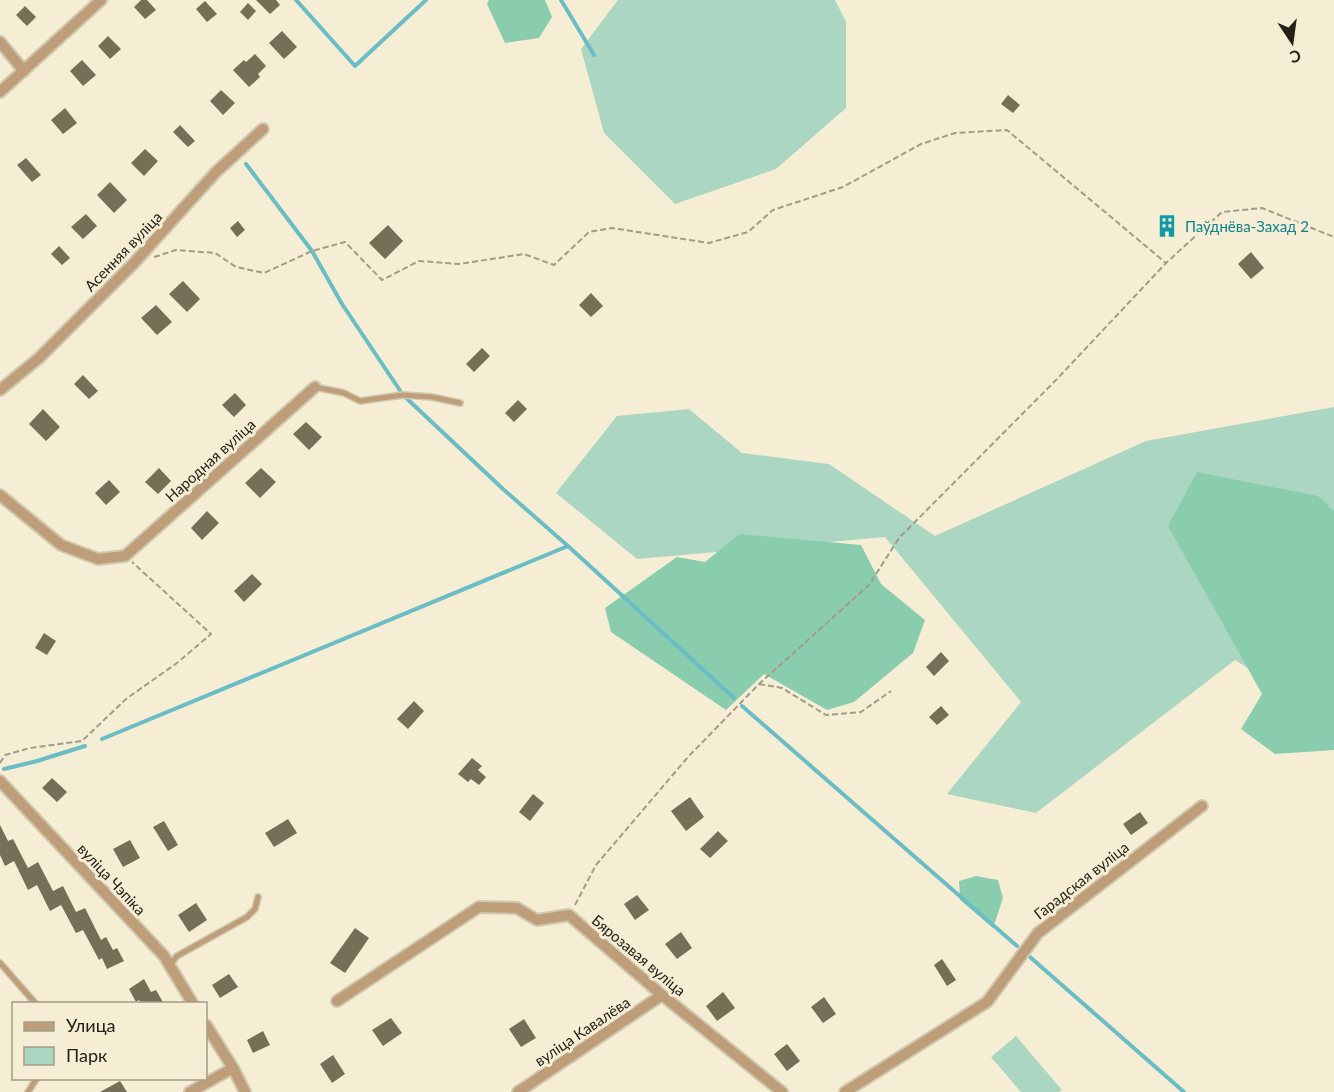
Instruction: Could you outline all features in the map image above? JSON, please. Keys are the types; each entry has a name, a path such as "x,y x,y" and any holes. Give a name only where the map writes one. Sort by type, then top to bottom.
{"street":[{"path":"0,92 101,0"},
{"path":"0,42 24,71"},
{"name":"Асенняя вуліца","path":"0,390 39,358 134,263 216,172 263,129"},
{"name":"Народная вуліца","path":"125,556 315,387"},
{"path":"0,495 61,545 98,559 125,556"},
{"name":"вуліца Чэпіка","path":"1,784 171,964 192,1002"},
{"name":"Гарадская вуліца","path":"845,1092 987,1002 1038,933 1202,806"},
{"name":"Бярозавая вуліца","path":"337,1000 479,908 517,908 537,920 569,915 782,1092"},
{"name":"вуліца Кавалёва","path":"518,1092 662,994"},
{"path":"207,1027 245,1092"},
{"path":"190,1092 233,1068"}],"lane":[{"path":"315,387 344,393 360,401 403,395 432,397 460,403"},
{"path":"171,964 177,956 247,917 255,909 258,897"},
{"path":"0,963 34,1002"}],"path":[{"path":"134,263 176,250 215,253 236,267 264,273 312,251 345,242 382,280 419,261 459,264 524,254 554,265 589,232 612,228 709,243 748,232 773,210 843,187 921,144 955,133 1007,130 1166,263"},
{"path":"569,915 596,865 688,756 759,684 869,585 899,538 1057,379 1166,263 1222,212 1262,208 1334,237"},
{"path":"0,763 5,755 30,748 82,741 126,699 177,663 211,634 125,556"},
{"path":"759,684 782,688 826,715 861,712 891,691"}],"green space":[{"path":"489,0 545,0 552,17 539,38 505,43 487,4"},
{"path":"618,0 835,0 846,22 846,108 776,169 675,204 604,133 581,49"},
{"path":"1334,407 1334,722 1235,660 1036,813 947,794 1021,702 885,537 637,559 556,493 617,416 689,409 742,453 829,464 935,536 1146,441"},
{"path":"1197,472 1318,496 1334,511 1334,750 1275,754 1241,729 1262,694 1168,526"},
{"path":"739,534 861,545 881,584 925,620 913,653 854,702 827,710 764,674 726,710 611,632 605,608 677,557 705,562"},
{"path":"976,876 998,880 1003,898 993,928 960,900 959,881"},
{"path":"1016,1036 1062,1090 1059,1092 1021,1092 991,1057"}],"building":[{"path":"141,0 147,0 156,10 145,19 134,7"},
{"path":"256,0 276,0 280,5 270,14"},
{"path":"205,1 217,14 207,22 196,9"},
{"path":"248,3 256,11 248,20 240,12"},
{"path":"25,6 36,17 27,26 16,15"},
{"path":"282,31 297,47 284,59 269,43"},
{"path":"108,36 121,49 110,59 98,46"},
{"path":"255,54 266,66 258,74 260,77 249,87 233,70"},
{"path":"82,60 96,75 83,86 70,71"},
{"path":"221,90 235,103 223,115 210,101"},
{"path":"1008,95 1020,105 1013,113 1001,104"},
{"path":"65,108 77,123 63,134 51,120"},
{"path":"180,125 195,141 188,147 173,132"},
{"path":"145,149 158,161 144,176 131,163"},
{"path":"26,158 41,175 32,182 17,165"},
{"path":"110,182 127,200 114,213 97,195"},
{"path":"86,214 97,226 83,239 71,227"},
{"name":"Паўднёва-Захад 2","path":"1167,219 1174,227 1166,233 1159,226"},
{"path":"238,221 245,230 237,237 230,228"},
{"path":"388,225 403,241 385,259 369,243"},
{"path":"59,246 70,258 62,265 51,254"},
{"path":"1251,252 1264,268 1251,279 1238,264"},
{"path":"183,281 200,299 187,312 169,294"},
{"path":"591,293 603,306 591,317 579,305"},
{"path":"156,305 172,322 157,335 141,318"},
{"path":"482,348 490,356 474,372 466,364"},
{"path":"83,375 98,391 89,399 74,384"},
{"path":"235,393 246,405 234,417 222,405"},
{"path":"518,400 527,409 514,422 505,413"},
{"path":"43,409 60,427 46,441 29,424"},
{"path":"306,422 322,437 309,450 293,434"},
{"path":"159,468 171,481 158,494 145,482"},
{"path":"261,468 276,482 260,498 245,483"},
{"path":"109,480 120,492 106,505 95,493"},
{"path":"207,511 219,523 202,540 191,528"},
{"path":"252,574 262,584 244,602 234,591"},
{"path":"44,633 56,641 47,655 35,648"},
{"path":"941,652 949,661 934,676 926,667"},
{"path":"414,701 424,711 408,729 397,719"},
{"path":"941,706 949,715 937,725 929,717"},
{"path":"472,758 482,766 478,770 486,777 479,785 471,779 468,782 458,774"},
{"path":"52,778 67,792 57,802 42,788"},
{"path":"533,794 544,803 530,821 519,812"},
{"path":"690,797 704,817 686,831 671,811"},
{"path":"1140,812 1148,823 1131,835 1123,824"},
{"path":"288,819 297,833 274,847 265,833"},
{"path":"164,821 178,845 168,851 153,827"},
{"path":"0,825 8,841 13,839 28,868 38,862 53,891 63,886 76,912 85,908 101,940 106,937 113,950 117,948 124,961 107,969 102,958 99,960 83,930 76,933 61,905 50,911 37,885 28,890 14,861 5,866 0,855"},
{"path":"718,831 728,841 710,858 700,849"},
{"path":"130,840 140,858 123,867 113,849"},
{"path":"637,895 649,910 635,920 624,904"},
{"path":"196,903 207,920 189,932 178,915"},
{"path":"355,928 369,938 345,973 330,963"},
{"path":"681,932 692,948 677,959 665,944"},
{"path":"942,959 956,980 947,986 934,965"},
{"path":"229,974 238,987 220,998 212,985"},
{"path":"144,979 151,992 156,990 163,1002 140,1002 139,1000 136,1002 129,989"},
{"path":"723,992 735,1008 717,1021 706,1006"},
{"path":"824,997 836,1014 823,1023 811,1007"},
{"path":"391,1018 402,1033 383,1046 372,1030"},
{"path":"524,1019 536,1038 521,1047 509,1029"},
{"path":"263,1031 270,1045 253,1053 247,1040"},
{"path":"787,1044 800,1061 787,1071 774,1054"},
{"path":"333,1055 345,1074 332,1083 320,1064"},
{"path":"120,1081 127,1092 100,1092"}],"waterway":[{"path":"296,0 355,66 426,0"},
{"path":"561,0 594,55"},
{"path":"246,164 312,251 342,304 403,395 503,489 734,698"},
{"path":"102,739 568,546"},
{"path":"742,706 1017,946"},
{"path":"4,769 85,746"},
{"path":"1030,957 1184,1092"}],"place":[{"name":"Паўднёва-Захад 2","path":"1167,226"}]}
